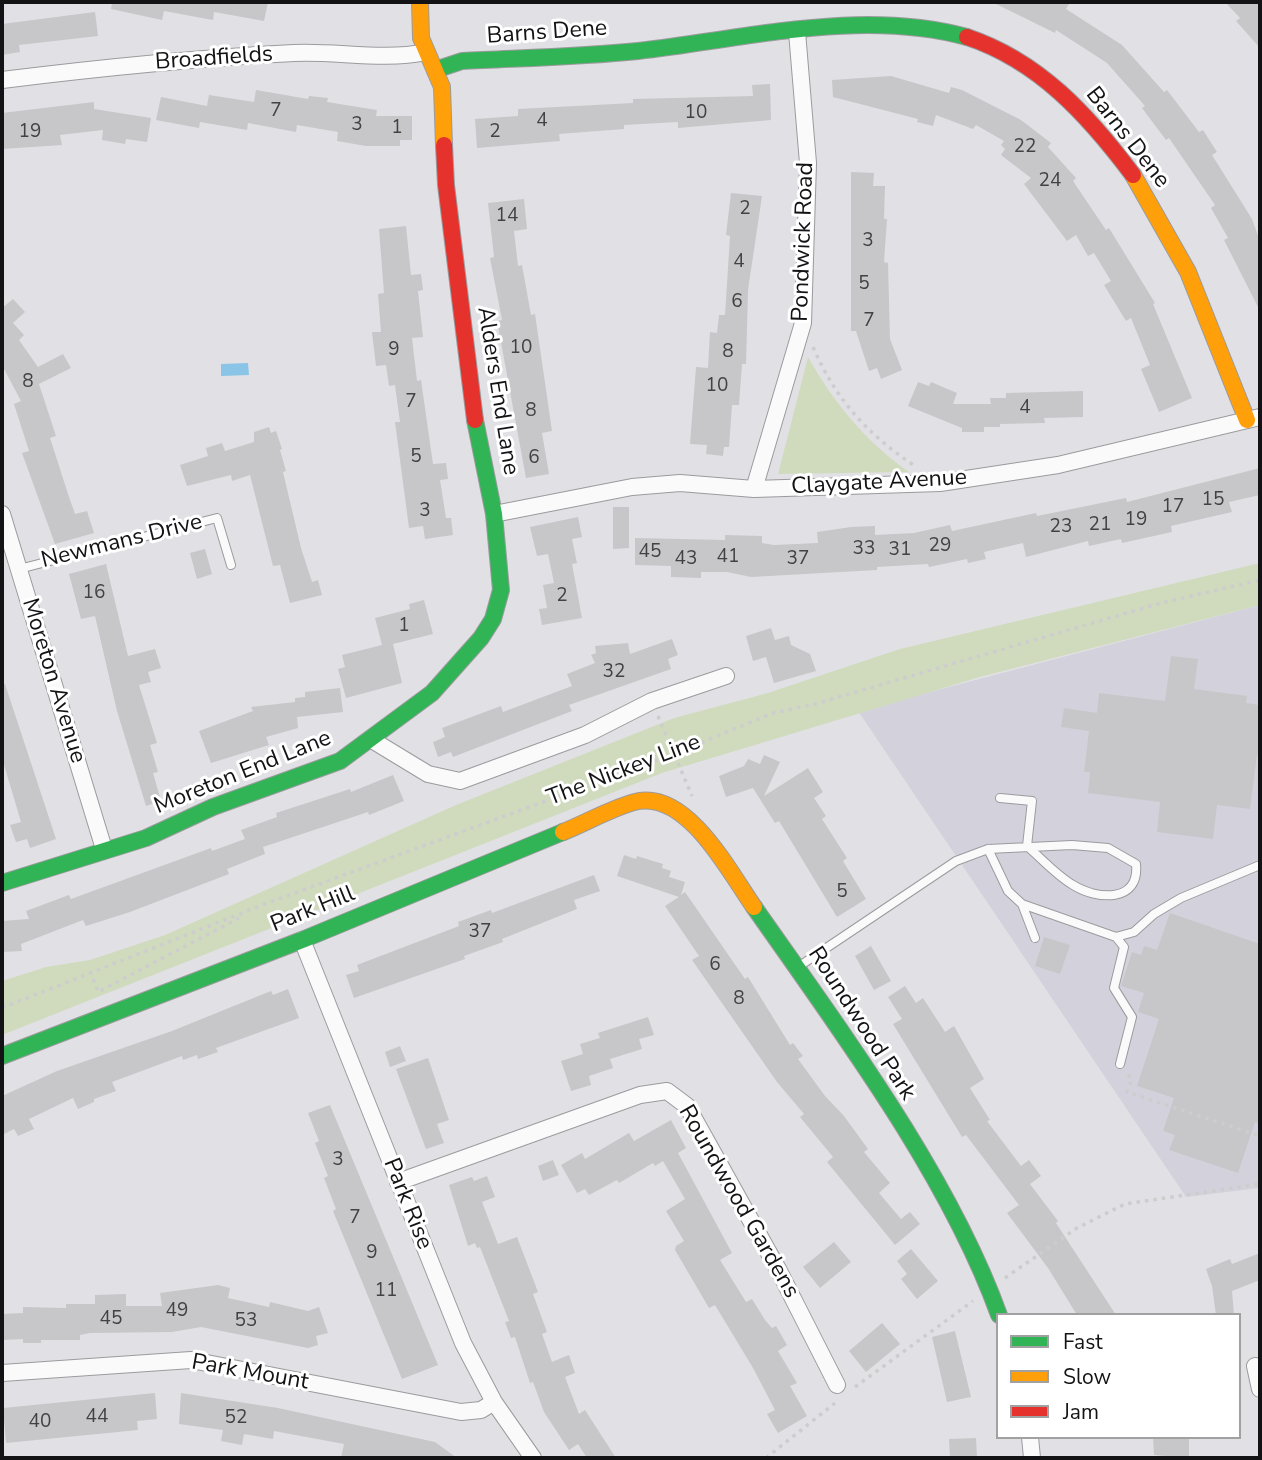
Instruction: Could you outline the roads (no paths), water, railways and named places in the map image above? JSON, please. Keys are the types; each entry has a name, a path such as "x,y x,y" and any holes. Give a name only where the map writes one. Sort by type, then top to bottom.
{"street":[{"name":"Alders End Lane","path":"372,740 432,693 481,638 493,618 501,590 494,514 470,392 446,184 442,87 421,38 421,2"},
{"name":"Barns Dene","path":"435,70 462,61 635,51 867,23 901,23 954,32 1024,63 1079,107 1111,146 1172,241 1198,291 1254,418"},
{"name":"Pondwick Road","path":"754,489 803,323 808,163 797,32"},
{"name":"Broadfields","path":"2,80 129,64 297,53 400,56 426,52"},
{"name":"Claygate Avenue","path":"494,514 632,487 680,483 754,489 940,483 1058,465 1254,418"},
{"name":"Moreton Avenue","path":"2,514 104,849"},
{"path":"372,740 428,774 460,781 585,735 652,701 726,676"},
{"name":"Moreton End Lane","path":"2,883 146,838 213,807 340,761 372,740"},
{"name":"Park Hill","path":"2,1056 302,940 639,801"},
{"name":"Roundwood Park","path":"639,801 653,802 685,814 701,831 798,967 934,1180 990,1288 998,1313"},
{"name":"Park Rise","path":"302,940 463,1343 494,1402 533,1458"},
{"name":"Roundwood Gardens","path":"398,1182 640,1095 667,1091 687,1106 779,1270 837,1385"},
{"name":"Park Mount","path":"2,1373 191,1360 461,1412 481,1409 494,1402"},
{"path":"1252,1367 1260,1389"},
{"path":"1030,1439 1032,1458"}],"lane":[{"name":"Newmans Drive","path":"19,569 217,518 231,565"},
{"path":"1000,798 1032,801 1027,846"},
{"path":"798,967 957,861 988,849 1027,846 1072,845 1108,848 1136,864 1135,880 1127,892 1115,897 1096,894 1074,886 1027,846"},
{"path":"988,849 1009,891 1022,904 1035,938"},
{"path":"1116,937 1134,932 1154,914 1181,898 1260,865"},
{"path":"1022,904 1116,937 1124,947 1114,988 1132,1017 1119,1064"}],"water":[{"path":"248,363 249,375 221,376 221,364"}]}
